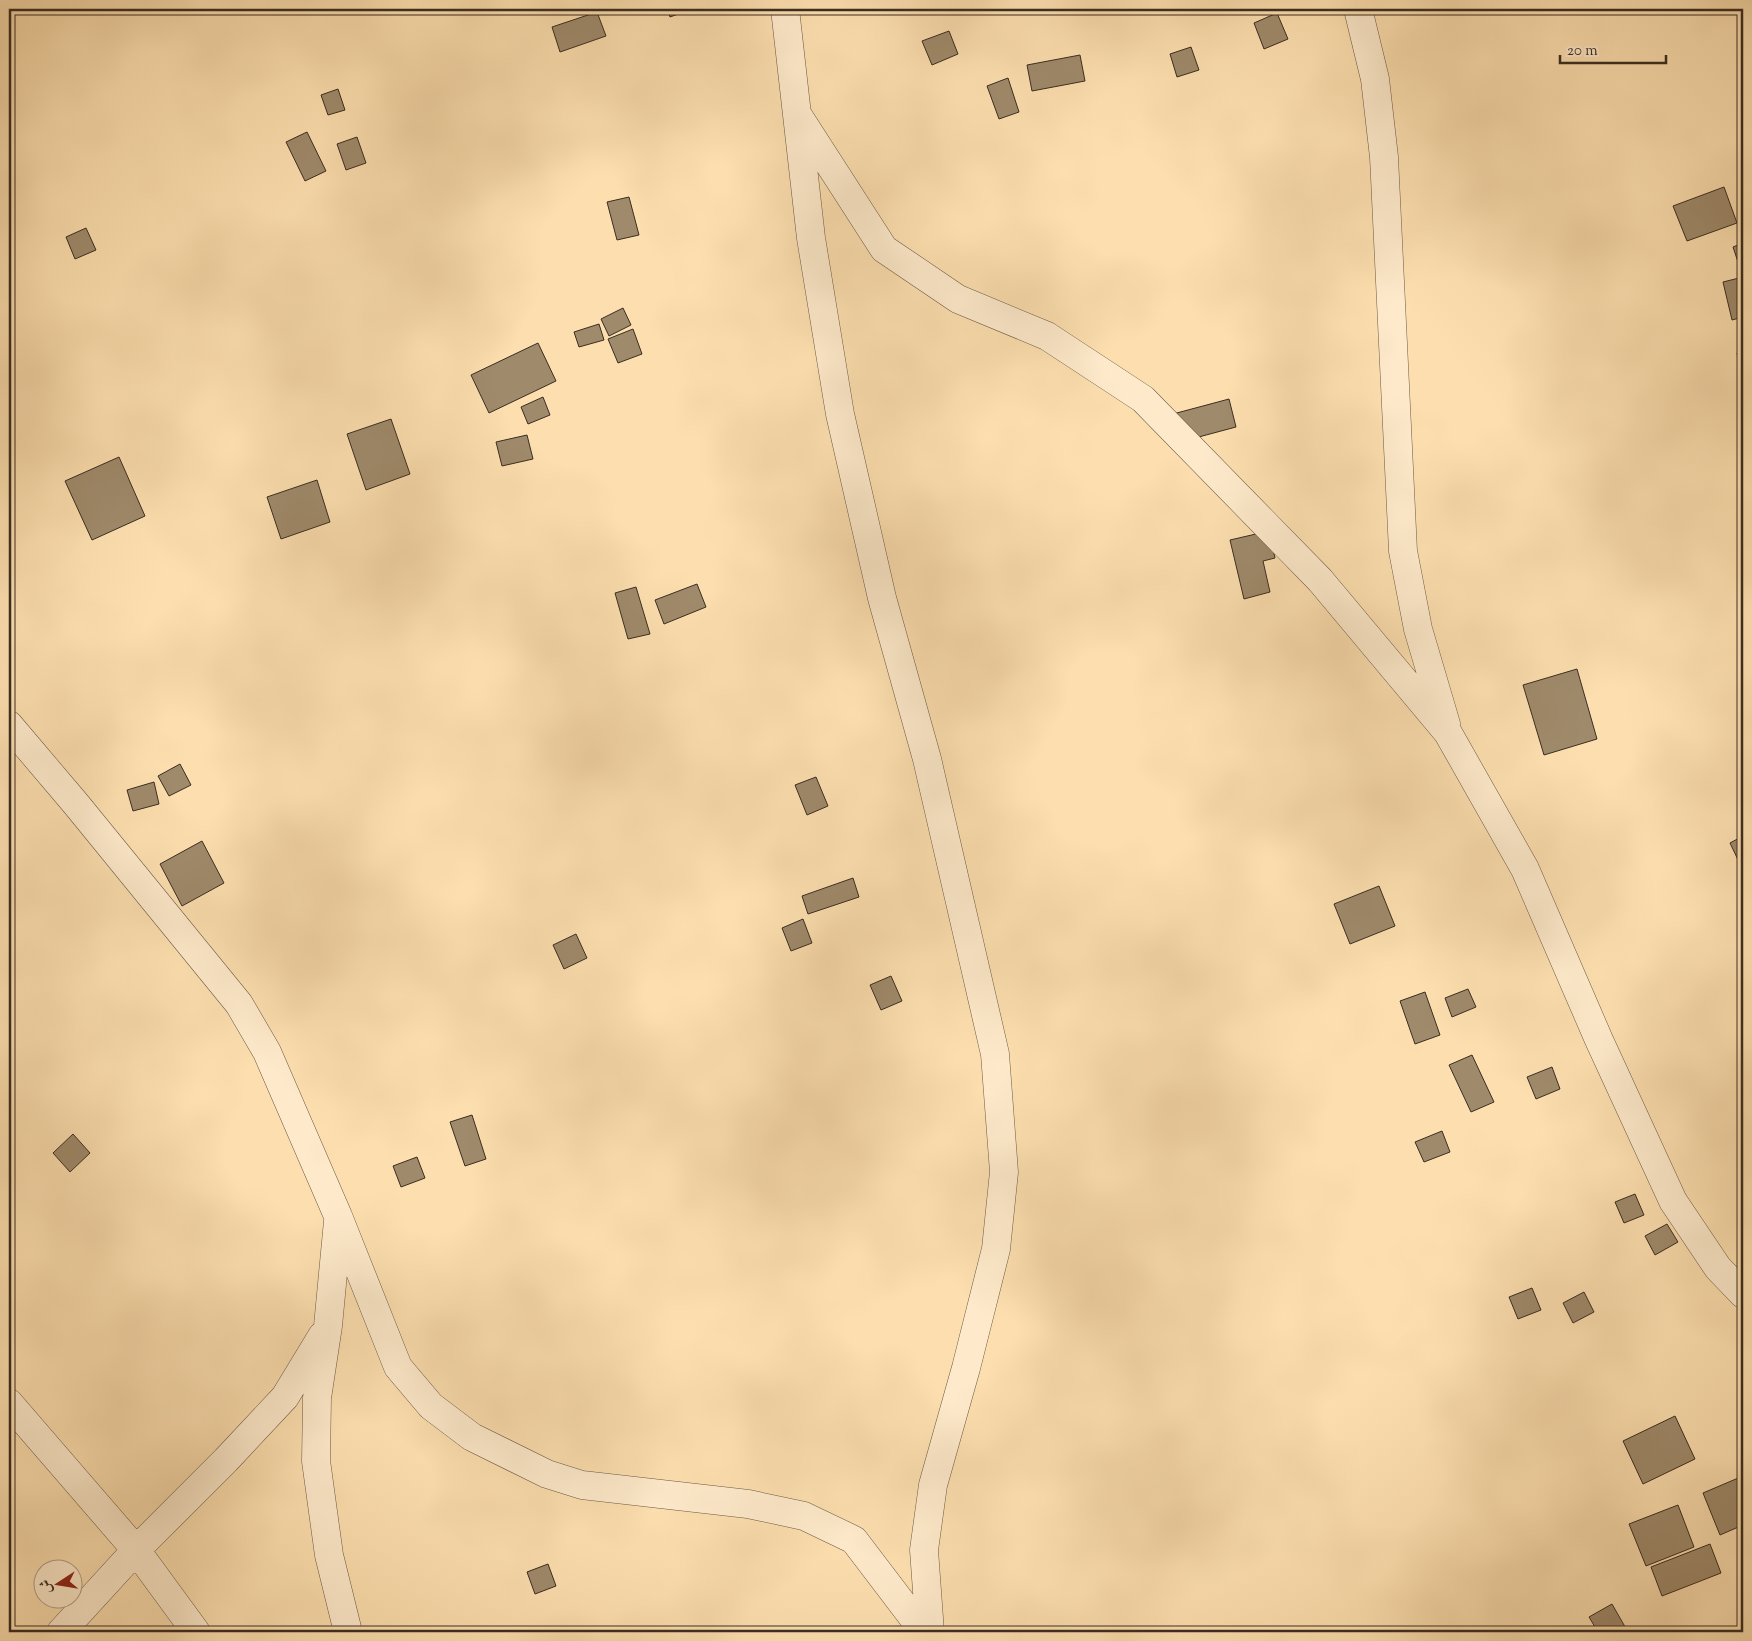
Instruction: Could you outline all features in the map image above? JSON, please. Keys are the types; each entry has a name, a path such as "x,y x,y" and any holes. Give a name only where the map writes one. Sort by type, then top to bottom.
{"street":[{"path":"785,9 811,238 840,414 882,598 928,759 995,1054 1004,1172 996,1249 966,1368 932,1485 924,1550 930,1632"},
{"path":"1358,9 1375,79 1384,157 1403,551 1418,630 1448,733"},
{"path":"796,114 884,249 958,299 1047,336 1144,399 1320,580 1448,733 1525,869 1599,1040 1674,1201 1718,1268 1743,1294"},
{"path":"9,726 76,804 239,1004 267,1052 338,1216 398,1367 431,1406 472,1437 547,1474 582,1486 748,1504 804,1516 854,1540 924,1632"},
{"path":"338,1216 328,1326 317,1398 316,1461 329,1554 348,1632"},
{"path":"61,1632 136,1550 226,1460 285,1397 328,1326"},
{"path":"9,1403 136,1550 196,1632"}],"building":[{"path":"667,9 692,9 670,17"},
{"path":"597,12 606,36 560,52 552,27"},
{"path":"1277,13 1288,39 1264,49 1254,23"},
{"path":"949,31 958,54 932,65 922,41"},
{"path":"1191,47 1199,70 1177,77 1170,54"},
{"path":"1080,55 1085,81 1032,91 1027,65"},
{"path":"1008,78 1019,112 999,119 987,86"},
{"path":"338,89 345,110 328,115 321,95"},
{"path":"307,132 326,171 305,181 286,142"},
{"path":"357,137 366,163 346,170 337,144"},
{"path":"1724,187 1737,223 1687,241 1673,206"},
{"path":"629,197 639,235 617,240 607,202"},
{"path":"86,228 96,250 75,259 66,237"},
{"path":"1743,243 1743,267 1740,268 1733,247"},
{"path":"1743,277 1743,317 1732,320 1723,282"},
{"path":"623,308 631,325 609,336 601,319"},
{"path":"599,324 604,340 579,347 574,332"},
{"path":"633,329 642,354 618,363 608,339"},
{"path":"538,343 556,381 489,413 471,375"},
{"path":"1743,351 1743,378 1737,353"},
{"path":"543,397 550,415 528,424 521,407"},
{"path":"1229,399 1236,427 1180,442 1173,414"},
{"path":"391,419 410,474 366,490 347,434"},
{"path":"527,435 533,459 502,466 496,442"},
{"path":"119,457 145,516 92,540 65,481"},
{"path":"317,480 330,522 281,539 267,497"},
{"path":"1269,531 1275,558 1263,561 1270,592 1244,599 1230,540"},
{"path":"697,584 706,607 664,624 655,600"},
{"path":"636,587 650,634 628,639 615,593"},
{"path":"1577,669 1597,739 1544,755 1523,685"},
{"path":"180,764 191,785 169,796 158,776"},
{"path":"816,777 828,806 807,815 795,785"},
{"path":"154,782 159,804 133,811 127,790"},
{"path":"1743,836 1743,863 1740,864 1730,843"},
{"path":"202,841 224,883 182,906 160,864"},
{"path":"853,878 859,897 808,914 802,896"},
{"path":"1379,886 1395,926 1350,944 1334,904"},
{"path":"803,919 812,943 791,951 782,928"},
{"path":"576,934 587,958 564,969 553,945"},
{"path":"891,976 902,1001 881,1010 870,985"},
{"path":"1468,989 1476,1007 1452,1017 1445,998"},
{"path":"1425,992 1440,1035 1415,1044 1400,1001"},
{"path":"1472,1055 1494,1102 1471,1112 1449,1065"},
{"path":"1552,1067 1560,1089 1536,1099 1527,1077"},
{"path":"472,1115 486,1159 465,1166 450,1122"},
{"path":"1442,1131 1450,1152 1424,1162 1415,1142"},
{"path":"73,1134 90,1153 70,1172 53,1153"},
{"path":"417,1157 425,1178 401,1187 393,1166"},
{"path":"1635,1194 1644,1215 1624,1223 1615,1202"},
{"path":"1667,1224 1678,1242 1655,1255 1645,1236"},
{"path":"1532,1288 1541,1310 1518,1319 1509,1297"},
{"path":"1584,1292 1594,1312 1573,1323 1563,1303"},
{"path":"1675,1416 1695,1459 1643,1484 1623,1441"},
{"path":"1743,1476 1743,1525 1720,1535 1703,1493"},
{"path":"1678,1505 1694,1547 1646,1566 1629,1524"},
{"path":"1710,1544 1721,1573 1662,1596 1651,1567"},
{"path":"548,1564 556,1586 535,1594 527,1572"},
{"path":"1612,1604 1628,1632 1598,1632 1589,1617"}]}
